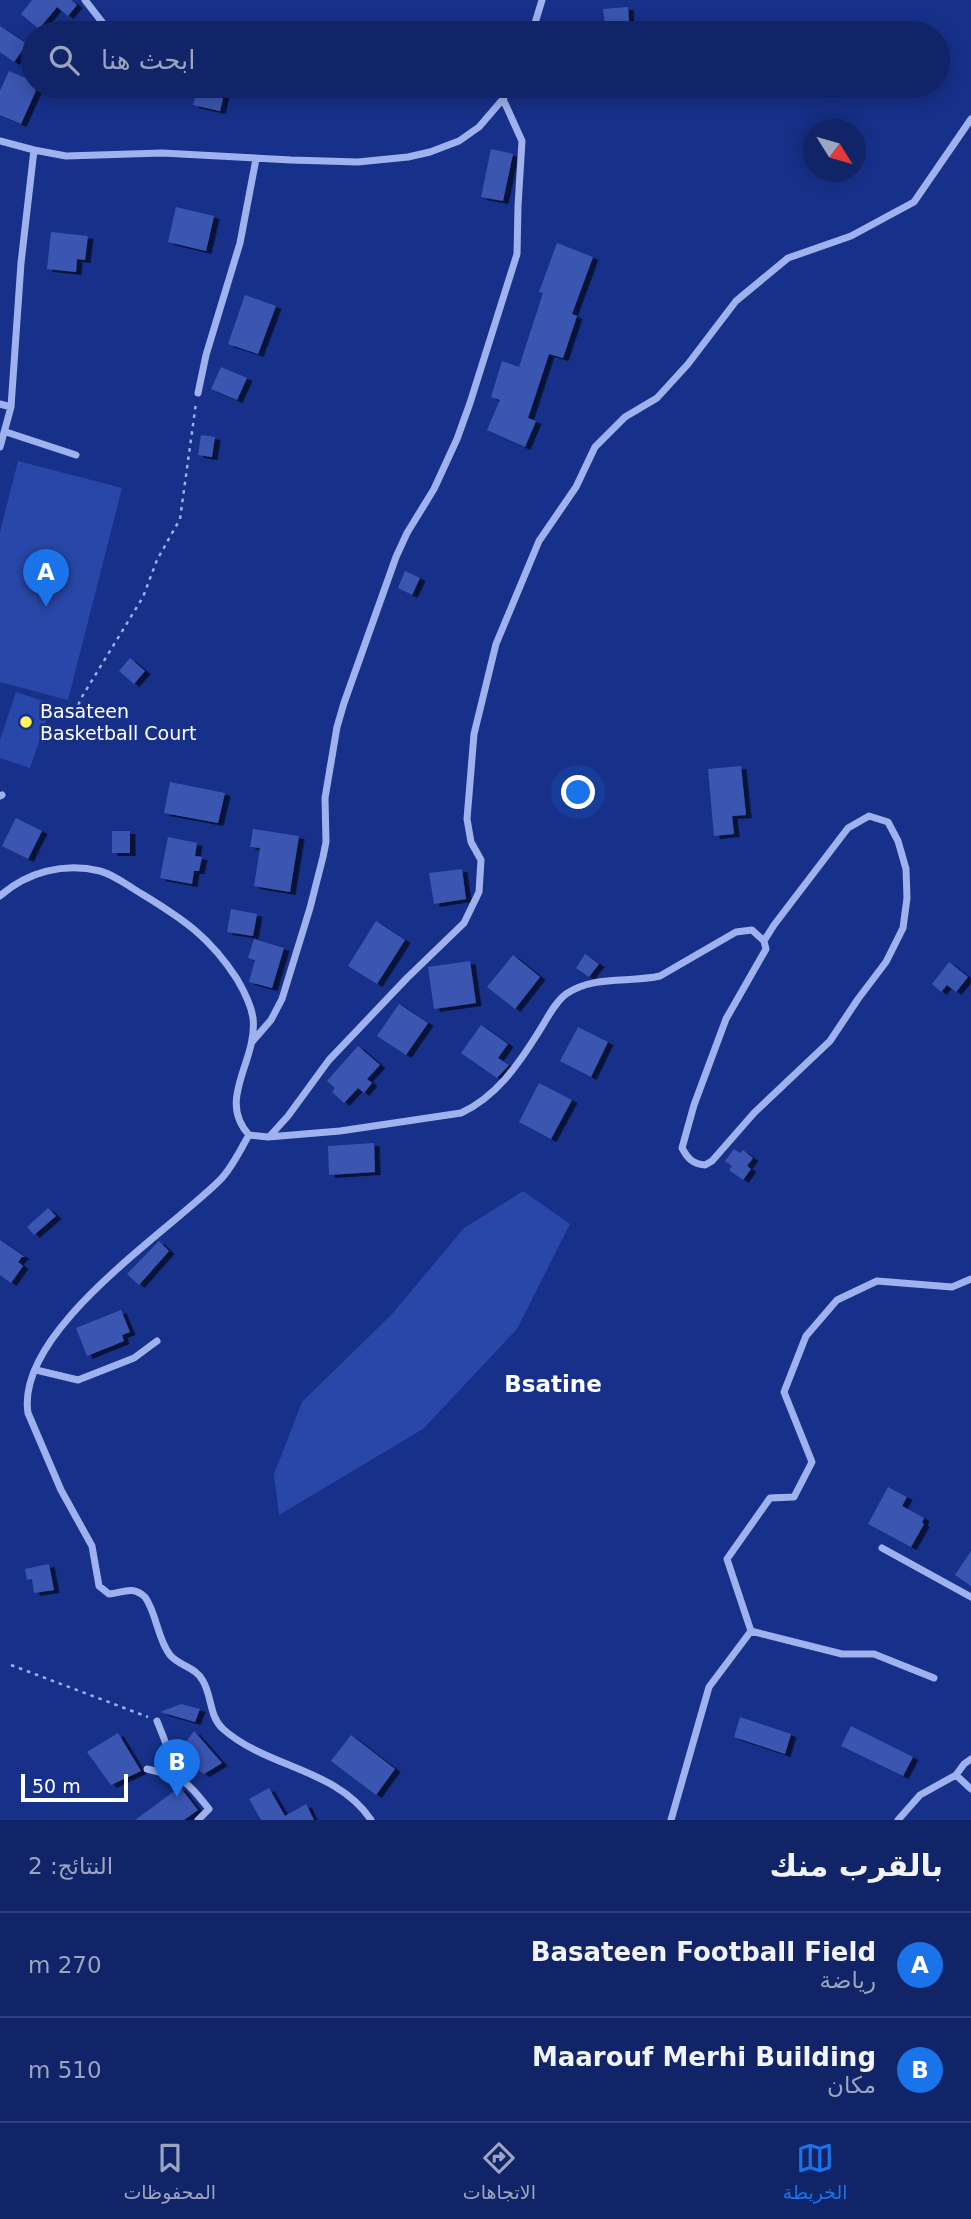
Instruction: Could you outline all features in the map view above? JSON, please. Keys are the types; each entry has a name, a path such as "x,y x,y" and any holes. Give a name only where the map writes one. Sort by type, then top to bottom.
{"street":[{"path":"85,0 101,21"},
{"path":"535,21 542,0"},
{"path":"0,141 66,156 162,153 358,162 408,157 459,141 479,127 503,99 522,141 517,254 457,439 434,489 407,533 396,557 344,703 337,727 326,798 326,842 310,908 282,999 271,1020 252,1042"},
{"path":"268,1137 329,1060 464,923 479,892 481,860 471,842 467,819 474,734 496,645 539,541 576,487 595,447 625,417 657,398 688,364 736,301 788,258 851,236 914,202 971,119"},
{"path":"0,447 11,407 21,263 34,150"},
{"path":"198,393 206,355 240,243 256,159"},
{"path":"0,404 11,407"},
{"path":"6,432 76,454"},
{"path":"0,896 24,878 55,870 73,868 100,871 165,908 206,939 220,954 245,993 253,1018 252,1042 237,1091 236,1115 249,1135 268,1137 340,1131 461,1113 479,1105 495,1091 565,995 603,981 660,976 736,932 752,930 764,941 766,949 726,1019 682,1148 687,1158 696,1164 705,1165 712,1161 754,1113 830,1041 886,962 903,928 907,898 906,869 898,841 888,822 869,816 848,828 764,941"},
{"path":"249,1135 223,1178 91,1292 72,1312 57,1332 36,1370 28,1388 26,1402 28,1413 61,1490 93,1546 99,1586 108,1594 132,1589 145,1597 164,1646 173,1658 202,1678 214,1717 226,1731 255,1751 341,1790 356,1802 371,1820"},
{"path":"751,1631 727,1559 770,1498 794,1497 812,1462 784,1392 806,1336 837,1300 877,1281 952,1287 971,1279"},
{"path":"36,1370 78,1380 134,1358 157,1341"},
{"path":"882,1548 971,1597"},
{"path":"751,1631 842,1654 874,1654 934,1678"},
{"path":"671,1820 709,1687 751,1631"},
{"path":"157,1721 179,1776 209,1809 198,1820"},
{"path":"898,1820 920,1795 956,1774 964,1763 971,1759"},
{"path":"147,1769 179,1776"},
{"path":"956,1774 971,1789"}],"path":[{"path":"76,713 80,700 143,597 157,560 180,519 198,393"},
{"path":"12,1665 157,1721"}],"shaded area":[{"path":"18,461 122,488 68,700 0,682 0,532"},
{"name":"Basateen Basketball Court","path":"16,692 52,704 30,768 0,758 0,740"},
{"path":"523,1191 570,1224 517,1329 423,1429 279,1515 274,1474 302,1402 392,1314 464,1228"}],"building":[{"path":"32,0 71,0 77,5 68,16 57,7 46,21 29,21 21,14"},
{"path":"628,7 629,21 604,21 603,9"},
{"path":"0,26 21,40 21,52 14,62 0,52"},
{"path":"9,71 21,76 21,98 33,98 21,124 0,115 0,91"},
{"path":"195,98 223,98 220,111 193,105"},
{"path":"491,149 513,154 503,201 481,197"},
{"path":"176,207 214,216 206,251 168,242"},
{"path":"51,232 88,236 85,260 77,259 76,272 47,269"},
{"path":"557,243 593,257 572,314 577,316 563,358 549,354 528,418 536,421 525,447 487,430 500,400 491,397 502,361 519,367 543,293 539,292"},
{"path":"245,295 276,306 258,354 228,344"},
{"path":"221,367 247,378 237,400 211,389"},
{"path":"201,435 215,437 212,457 198,455"},
{"path":"405,571 420,578 412,595 398,588"},
{"path":"130,658 145,671 134,684 119,671"},
{"path":"741,766 746,815 732,816 734,834 714,836 708,769"},
{"path":"170,782 225,793 218,823 164,813"},
{"path":"16,818 42,831 28,859 2,846"},
{"path":"253,829 299,836 290,892 254,886 260,848 250,847"},
{"path":"112,831 130,831 130,853 112,853"},
{"path":"168,837 197,843 195,856 202,857 199,871 194,871 192,884 160,878"},
{"path":"462,869 466,899 434,904 429,873"},
{"path":"231,909 257,914 253,936 227,932"},
{"path":"376,921 405,940 377,984 348,966"},
{"path":"254,939 284,948 272,988 249,982 255,960 248,958"},
{"path":"585,954 599,964 589,977 576,968"},
{"path":"513,955 540,977 515,1009 487,987"},
{"path":"470,961 476,1003 434,1009 428,967"},
{"path":"949,962 968,977 956,992 947,985 941,992 932,984"},
{"path":"399,1004 428,1023 406,1055 377,1036"},
{"path":"481,1025 508,1044 498,1058 509,1065 497,1078 461,1053"},
{"path":"578,1027 608,1042 591,1077 560,1061"},
{"path":"358,1046 380,1065 367,1079 372,1083 364,1093 358,1088 344,1103 332,1092 335,1088 327,1081"},
{"path":"539,1083 572,1100 551,1139 519,1122"},
{"path":"374,1143 375,1172 329,1175 328,1146"},
{"path":"734,1149 740,1153 743,1150 753,1158 747,1166 751,1169 743,1180 729,1170 732,1166 725,1161"},
{"path":"48,1208 56,1216 34,1235 27,1227"},
{"path":"0,1240 25,1257 18,1262 23,1266 11,1283 0,1275"},
{"path":"159,1241 169,1251 139,1285 127,1274"},
{"path":"121,1310 130,1332 122,1335 124,1341 87,1356 76,1328"},
{"path":"888,1487 907,1497 902,1506 924,1518 924,1524 911,1547 868,1524"},
{"path":"971,1551 971,1586 955,1575"},
{"path":"49,1564 54,1590 34,1593 32,1579 27,1580 25,1569"},
{"path":"181,1704 200,1709 195,1722 160,1712"},
{"path":"740,1717 791,1734 785,1754 734,1737"},
{"path":"851,1726 913,1757 903,1776 841,1746"},
{"path":"194,1731 222,1763 204,1774 177,1754"},
{"path":"118,1733 141,1771 111,1785 87,1752"},
{"path":"351,1735 395,1769 376,1795 331,1761"},
{"path":"180,1787 198,1810 184,1820 135,1820"},
{"path":"269,1788 285,1816 306,1804 314,1820 261,1820 249,1799"}],"place":[{"name":"Basateen Football Field","path":"46,607"},
{"name":"Basateen Basketball Court","path":"26,722"},
{"name":"Maarouf Merhi Building","path":"177,1797"}],"district":[{"name":"Bsatine","path":"553,1384"}]}
